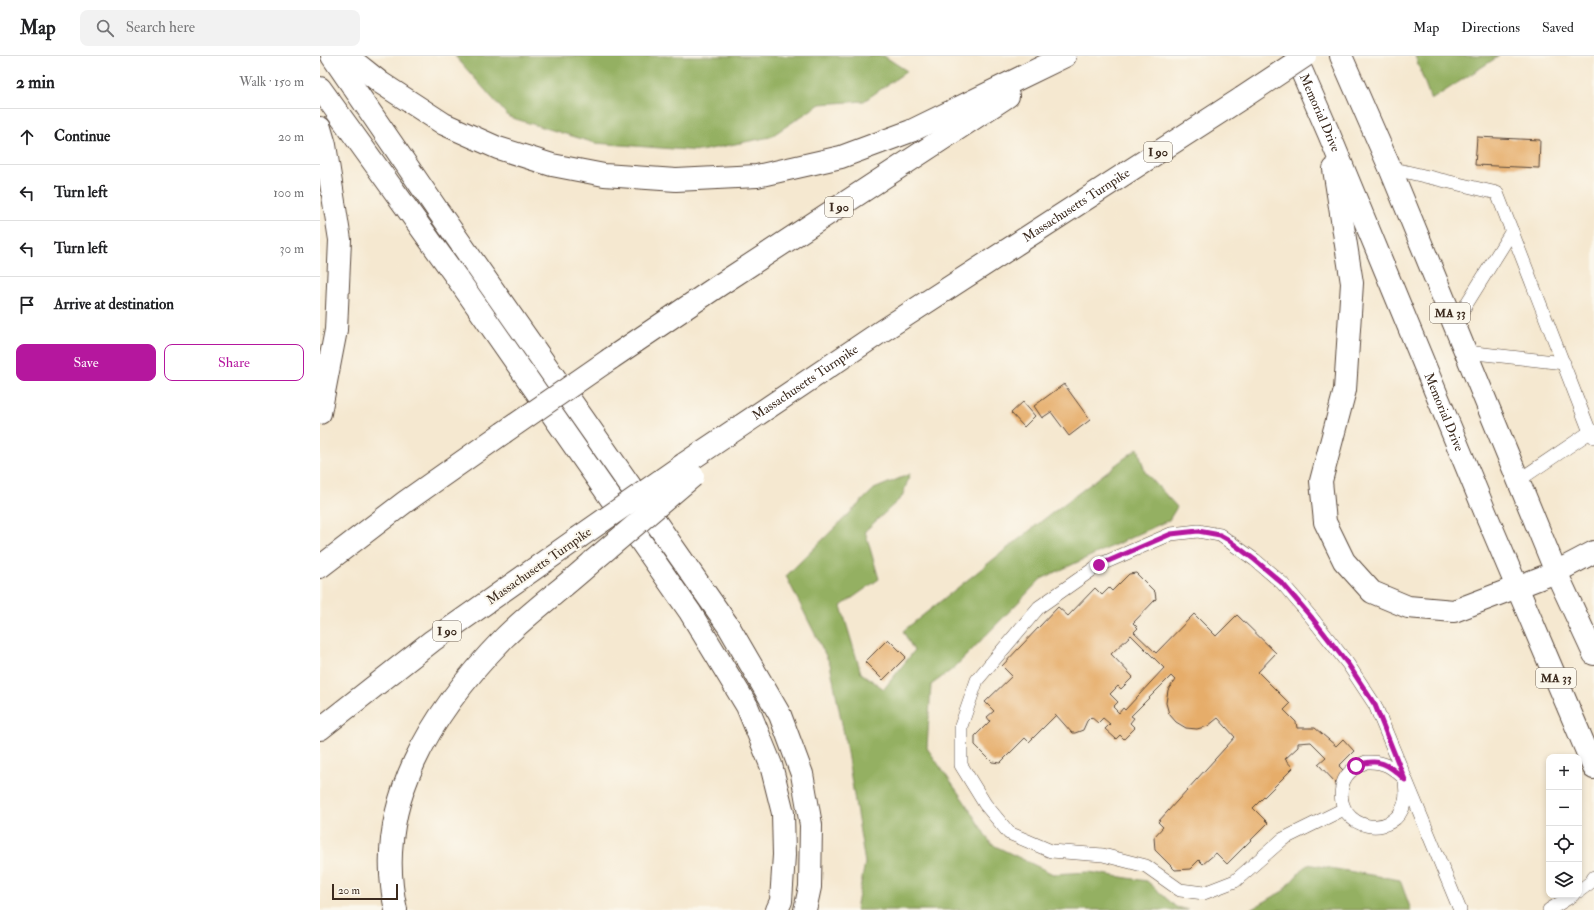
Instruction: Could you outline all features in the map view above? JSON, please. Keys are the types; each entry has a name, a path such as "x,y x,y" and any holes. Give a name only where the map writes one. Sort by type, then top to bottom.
{"main road":[{"path":"332,56 436,208 729,627 780,715 802,774 811,825 810,887 806,910"},
{"path":"347,56 381,83 444,124 498,148 552,165 604,175 676,180 757,176 841,157 911,131 1065,56"},
{"name":"I 90","path":"320,567 405,502 503,432 610,359 718,286 1069,56"},
{"name":"Memorial Drive","path":"1295,56 1329,134 1517,588 1594,768"},
{"name":"Massachusetts Turnpike","path":"320,729 432,641 578,538 688,470 794,390 882,330 1306,56"},
{"name":"MA 33","path":"1340,56 1390,168 1556,572 1594,654"},
{"path":"320,88 462,286 690,612 747,706 771,765 783,813 784,854 778,910"},
{"path":"320,128 325,145 340,240 336,330 320,413"},
{"path":"1329,134 1352,283 1346,390 1321,481 1325,522 1344,560 1372,592 1408,608 1454,611 1556,572 1594,552"},
{"path":"396,910 389,860 394,822 407,777 427,736 465,681 505,637 594,561 688,470"}],"lane":[{"path":"1390,168 1497,193 1593,433 1518,480"},
{"path":"1454,324 1512,231"},
{"path":"1466,352 1564,363"},
{"path":"1344,809 1283,840 1236,881 1204,893 1180,890 1146,866 1103,855 1051,851 1009,833 986,804 962,765 961,726 977,680 1039,607 1099,565 1171,534 1198,531 1220,535 1255,560 1282,583 1348,664 1375,705 1460,910"},
{"path":"1366,762 1382,763 1396,771 1405,780 1406,801 1402,811 1395,819 1385,825 1375,827 1364,826 1354,821 1344,809 1340,793 1342,783 1348,773 1356,766 1366,762"},
{"path":"1582,889 1591,882 1594,877"},
{"path":"1549,910 1568,898"}],"green space":[{"path":"455,56 884,56 907,71 864,101 820,104 770,137 700,151 595,143 509,117"},
{"path":"1415,56 1499,56 1431,100"},
{"path":"1138,448 1145,472 1177,507 1169,520 1041,579 954,668 931,685 927,748 964,801 991,844 1053,874 1089,872 1147,881 1176,907 1188,910 856,910 865,863 844,734 830,664 786,576 874,489 910,474 902,497 865,531 879,579 841,606 861,673 884,689 914,651 903,631 1043,520"},
{"path":"1307,864 1400,880 1411,910 1250,910 1283,891"}],"building":[{"path":"1477,137 1540,140 1539,168 1475,165"},
{"path":"1064,384 1090,420 1069,436 1051,412 1042,418 1034,406"},
{"path":"1023,402 1035,416 1024,427 1011,413"},
{"path":"1136,573 1155,592 1156,599 1133,623 1138,628 1134,632 1156,653 1194,614 1216,636 1237,615 1276,653 1258,672 1290,704 1284,710 1296,722 1297,728 1315,728 1336,746 1343,739 1354,751 1339,766 1346,773 1336,783 1318,764 1326,757 1311,742 1298,743 1298,747 1285,759 1293,768 1253,808 1268,823 1227,864 1216,853 1203,864 1199,860 1190,869 1175,870 1155,850 1154,837 1163,827 1158,822 1235,737 1218,718 1208,726 1197,729 1186,728 1176,722 1169,714 1166,703 1168,690 1175,680 1171,676 1131,716 1134,718 1130,723 1135,728 1124,739 1120,735 1116,739 1105,729 1110,724 1103,718 1098,723 1091,717 1087,721 1083,730 1072,733 1056,715 1029,742 1025,738 1000,763 992,762 975,745 975,736 990,721 987,717 994,711 985,702 1012,676 1002,666 1058,607 1068,616 1095,588 1102,595 1109,588 1112,591 1129,574","holes":["1131,635 1164,668 1125,710 1123,708 1119,713 1113,707 1118,702 1110,694 1118,686 1121,689 1133,677 1111,654"]},
{"path":"888,639 906,657 883,680 865,662"}],"route":[{"path":"1099,565 1171,534 1198,531 1220,535 1255,560 1282,583 1348,664 1375,705 1405,780 1387,765 1377,762 1366,762 1356,766"}]}
